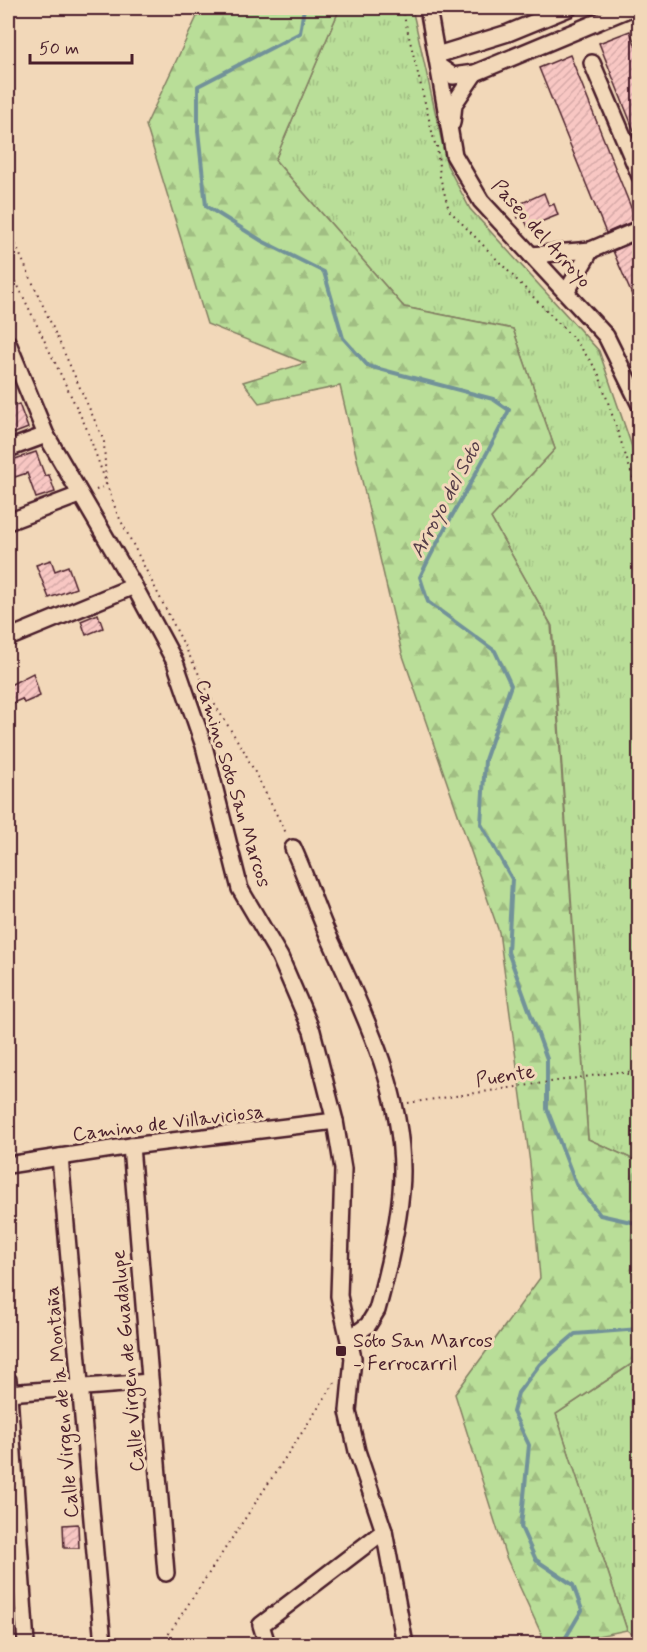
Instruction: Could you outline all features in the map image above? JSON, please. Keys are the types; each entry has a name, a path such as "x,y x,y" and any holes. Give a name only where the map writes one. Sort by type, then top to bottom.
{"street":[{"name":"Paseo del Arroyo","path":"428,8 439,61 444,138 481,201 567,291 606,336 639,405"},
{"path":"569,8 439,61 453,76 475,73 631,8"},
{"path":"592,63 639,176"},
{"path":"444,138 454,104 475,73"},
{"path":"531,255 591,250 639,229"},
{"path":"567,291 591,250"},
{"name":"Camino Soto San Marcos","path":"8,345 46,435 134,586 175,662 204,746 240,889 280,957 312,1031 335,1121 343,1170 339,1296 349,1339 352,1369 348,1411 357,1451 384,1531 405,1644"},
{"path":"8,449 46,435"},
{"path":"8,522 79,495"},
{"path":"8,638 134,586"},
{"path":"293,848 378,1049 394,1106 400,1149 402,1172 398,1208 378,1310 368,1325 349,1339"},
{"name":"Camino de Villaviciosa","path":"8,1165 131,1146 335,1121"},
{"name":"Calle Virgen de Guadalupe","path":"131,1146 166,1573"},
{"name":"Calle Virgen de la Montaña","path":"60,1157 103,1644"},
{"path":"26,1644 8,1388 81,1388 150,1382"},
{"path":"267,1644 261,1625 384,1531"}],"path":[{"path":"402,8 437,150 449,210 577,342 598,372 639,499"},
{"path":"437,150 444,138"},
{"path":"8,228 104,441 106,486"},
{"path":"8,265 86,427 117,513 213,702 244,751 293,848"},
{"path":"79,495 106,486"},
{"path":"625,1073 639,1069"},
{"name":"Puente","path":"408,1104 618,1072 639,1076"},
{"path":"162,1644 339,1377"}],"green space":[{"path":"201,8 340,8 275,160 404,307 513,329 555,449 491,518 551,625 588,1139 639,1162 639,1359 556,1414 627,1630 559,1644 546,1644 506,1557 455,1394 540,1278 530,1163 499,932 402,653 340,386 259,403 243,382 305,363 207,324 146,125"},
{"path":"340,8 412,8 447,165 470,209 599,351 640,470 639,1162 588,1139 552,626 491,518 555,449 513,329 404,307 275,160"},
{"path":"639,1359 639,1640 627,1630 556,1414"}],"building":[{"path":"630,31 639,55 639,143 599,43"},
{"path":"570,55 636,220 606,233 539,68"},
{"path":"544,193 549,206 554,204 558,215 528,227 523,216 518,218 513,207"},
{"path":"639,240 639,311 613,251"},
{"path":"19,404 28,428 8,436 8,408"},
{"path":"36,452 45,476 49,475 55,492 36,498 27,473 15,477 9,461"},
{"path":"51,560 55,571 68,566 76,588 49,598 36,565"},
{"path":"98,614 103,628 86,635 81,621"},
{"path":"33,673 40,696 24,703 22,699 8,705 8,686"},
{"path":"78,1524 79,1548 64,1548 63,1525"}],"waterway":[{"name":"Arroyo del Soto","path":"304,8 300,33 198,86 198,131 206,206 262,241 324,272 343,338 368,366 493,399 509,410 420,577 428,602 495,651 511,685 485,760 481,824 512,879 508,952 547,1059 547,1109 576,1184 600,1215 640,1224"},
{"name":"Arroyo del Soto","path":"562,1644 582,1610 573,1585 536,1560 521,1527 529,1445 513,1412 518,1393 540,1364 575,1334 640,1329"}],"place":[{"name":"Soto San Marcos - Ferrocarril","path":"341,1351"}]}
